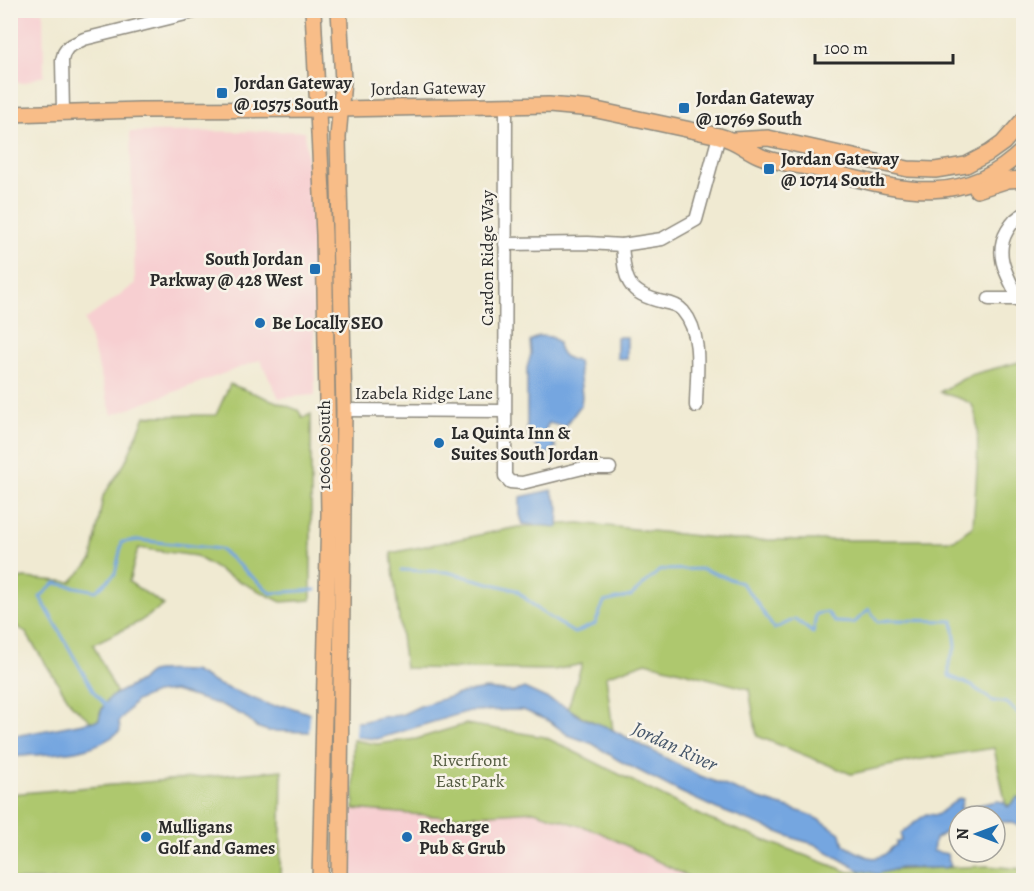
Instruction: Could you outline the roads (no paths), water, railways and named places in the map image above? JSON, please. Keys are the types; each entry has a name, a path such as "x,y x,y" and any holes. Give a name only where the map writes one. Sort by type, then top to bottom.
{"main road":[{"name":"10600 South","path":"313,10 319,109 329,513 320,880"},
{"name":"10600 South","path":"339,10 343,81 338,137 344,410 339,880"},
{"name":"Jordan Gateway","path":"10,114 140,110 549,105 592,109 719,136 734,140 760,156 907,190 936,191 972,184 999,171 1023,149"},
{"name":"Jordan Gateway","path":"734,140 768,138 908,169 935,170 966,165 988,153 1003,143 1023,119"},
{"path":"908,169 931,180 949,178 980,167 1023,141 1023,133"},
{"path":"878,184 891,194 903,198 944,199 1008,180 1023,179"}],"street":[{"path":"63,112 62,60 68,47 84,39 202,10"},
{"name":"Cardon Ridge Way","path":"506,106 505,476 510,482 522,483 583,468 610,468"},
{"path":"505,244 622,245 662,239 696,220 719,136"},
{"path":"989,299 1021,299 1006,273 1001,250 1003,237 1010,226 1023,214"},
{"path":"622,245 624,274 633,290 645,297 669,303 682,310 690,324 697,343 696,406"},
{"name":"Izabela Ridge Lane","path":"344,410 504,411"}],"water":[{"path":"539,336 551,337 558,342 564,356 578,361 582,396 581,405 565,427 549,423 546,433 556,447 545,455 530,440 527,431 527,368 531,354 530,341"},
{"path":"617,337 627,337 627,359 617,358"},
{"path":"551,490 559,507 558,527 523,524 520,515 520,497"},
{"path":"165,670 193,671 217,684 272,706 287,706 305,712 361,722 401,715 420,706 462,693 486,689 514,692 524,688 568,708 580,717 607,727 698,775 760,799 808,814 841,834 844,845 869,857 875,858 885,854 896,845 896,842 901,841 901,833 926,814 937,815 947,807 947,831 935,839 933,851 947,854 947,864 951,866 901,868 877,874 859,870 814,844 717,809 680,792 618,760 593,744 568,735 549,721 523,710 469,711 377,739 311,732 268,731 256,727 244,716 224,706 174,691 155,693 136,701 119,721 120,731 95,746 68,752 11,757 10,734 20,735 99,720 108,699 150,673"},
{"path":"1018,797 1023,800 1023,826 1007,822 1007,806"},
{"path":"959,798 963,799 962,804 951,804"},
{"path":"997,801 1005,804 983,804"}],"waterway":[{"path":"107,707 94,692 40,597 55,583 96,591 115,574 122,542 138,540 220,549 271,593 315,590"},
{"path":"402,570 447,572 516,590 540,611 574,633 595,624 604,602 631,596 660,570 703,569 741,583 754,598 774,629 795,619 813,633 816,614 827,612 835,622 854,623 869,609 878,622 889,620 953,621 956,646 949,662 949,676 972,686 993,701 1007,703 1024,719"}],"place":[{"name":"Jordan Gateway @ 10575 South","path":"222,93"},
{"name":"Jordan Gateway @ 10769 South","path":"684,108"},
{"name":"Jordan Gateway @ 10714 South","path":"769,169"},
{"name":"South Jordan Parkway @ 428 West","path":"315,269"},
{"name":"Be Locally SEO","path":"260,323"},
{"name":"La Quinta Inn & Suites South Jordan","path":"439,443"},
{"name":"Mulligans Golf and Games","path":"146,837"},
{"name":"Recharge Pub & Grub","path":"407,837"}],"water label":[{"name":"Jordan River","path":"675,746"}],"park label":[{"name":"Riverfront East Park","path":"470,770"}]}
